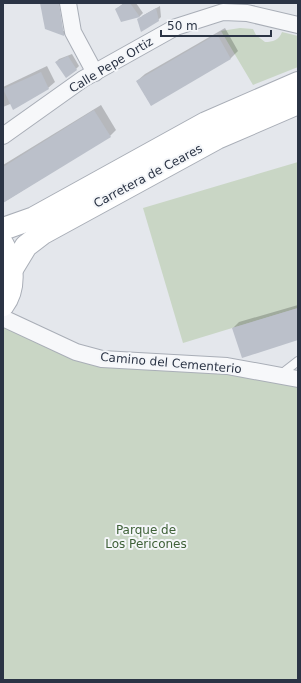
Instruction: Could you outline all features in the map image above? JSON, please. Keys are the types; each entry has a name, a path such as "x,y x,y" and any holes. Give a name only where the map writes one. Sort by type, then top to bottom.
{"main road":[{"name":"Carretera de Ceares","path":"3,229 34,218 206,123 298,83"},
{"name":"Carretera de Ceares","path":"12,269 26,246 43,232 217,138 298,103"},
{"path":"3,245 8,254 12,269 11,286 4,313"}],"street":[{"path":"68,3 73,32 95,73"},
{"name":"Calle Pepe Ortiz","path":"3,136 83,79 176,27 222,8 298,25"},
{"name":"Camino del Cementerio","path":"4,313 76,352 102,359 227,366 298,379"}],"lane":[{"path":"279,376 298,361"}],"green space":[{"path":"240,28 253,29 256,35 265,42 275,40 282,32 298,36 298,67 253,85 221,31"},
{"path":"298,162 298,308 183,343 143,208"},
{"name":"Parque de Los Pericones","path":"3,326 74,358 228,371 298,384 298,680 3,680"}],"building":[{"path":"40,3 59,3 64,36 45,29"},
{"path":"125,3 130,3 140,17 121,22 115,9"},
{"path":"156,8 159,21 141,32 137,19"},
{"path":"217,34 231,59 151,106 136,81"},
{"path":"68,56 77,70 66,78 55,62"},
{"path":"41,72 49,89 13,110 3,89"},
{"path":"94,110 111,137 3,203 3,167"},
{"path":"298,308 298,340 242,358 232,328"}]}
